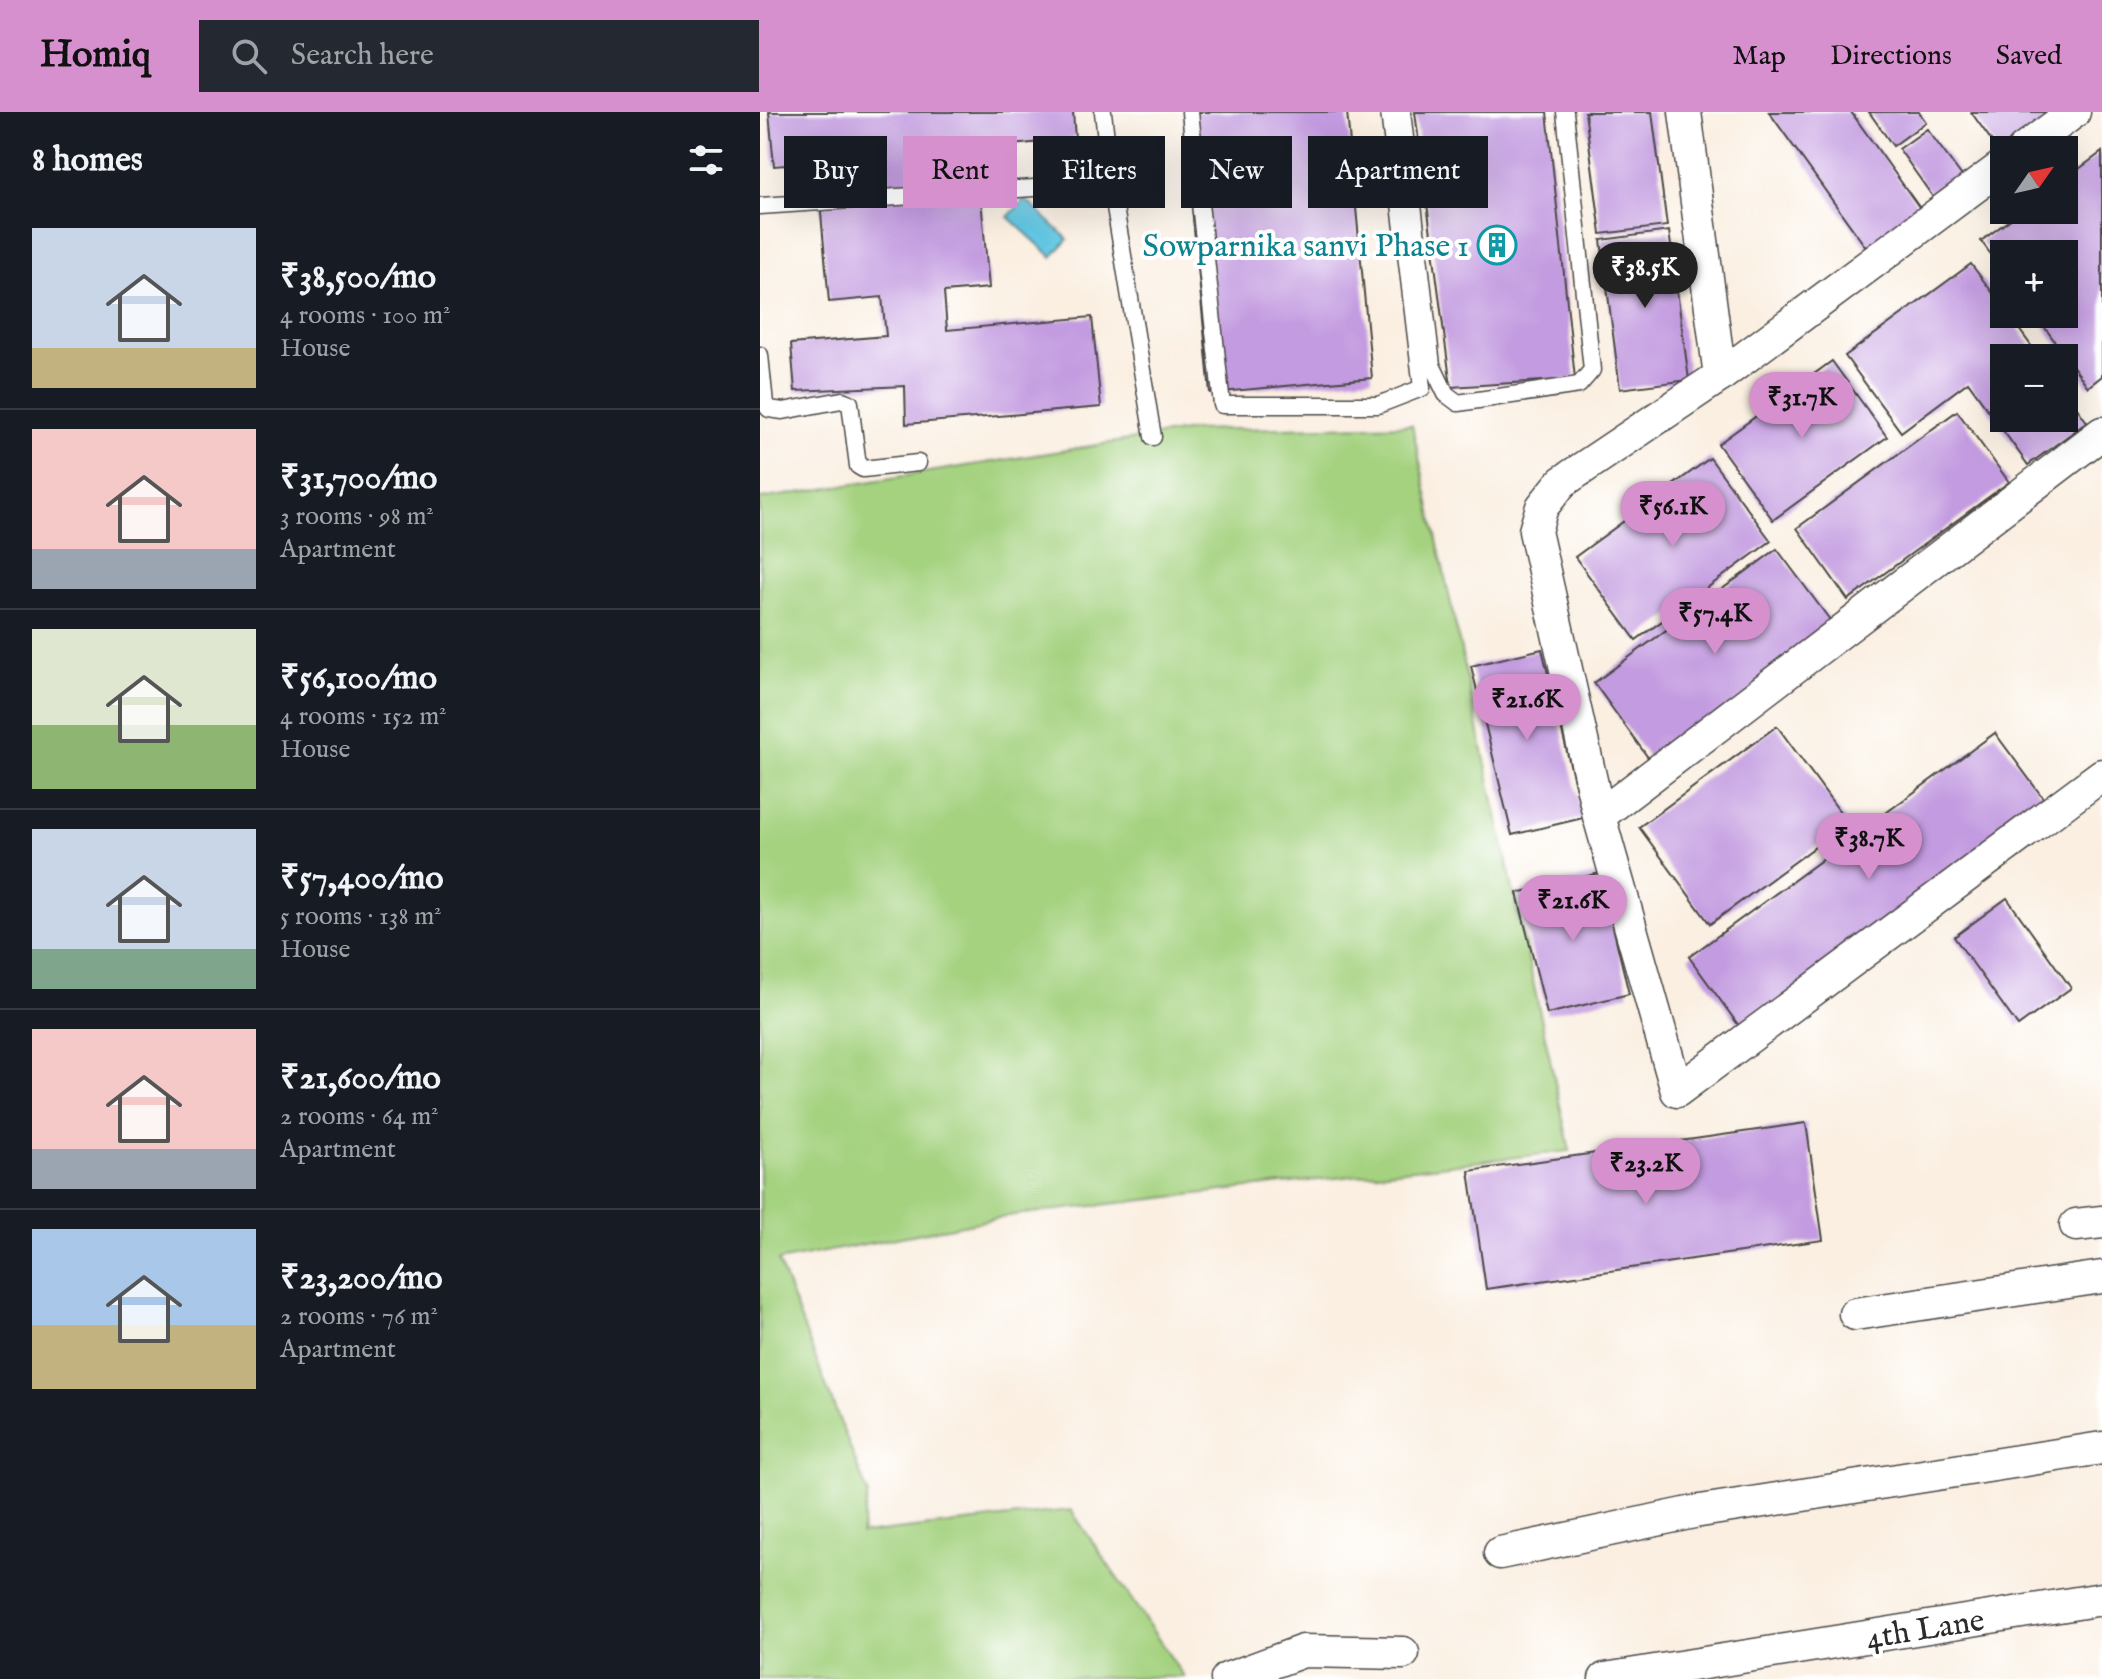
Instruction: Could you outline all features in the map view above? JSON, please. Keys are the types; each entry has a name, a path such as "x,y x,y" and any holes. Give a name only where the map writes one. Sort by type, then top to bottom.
{"street":[{"path":"1685,112 1720,376"},
{"path":"2042,136 2074,112"},
{"path":"1990,175 1720,376 1562,482 1542,507 1535,531 1599,816 1677,1091 2102,775"},
{"path":"1599,816 2102,433"},
{"path":"1855,1314 2102,1277"},
{"path":"1500,1553 1694,1512 2102,1448"},
{"name":"4th Lane","path":"1605,1679 2102,1599"},
{"path":"1227,1679 1403,1653"}],"lane":[{"path":"1103,112 1106,136"},
{"path":"1190,112 1222,405 1378,405 1422,388 1389,112"},
{"path":"1402,112 1432,365 1446,394 1458,403 1579,385 1592,370 1565,112"},
{"path":"760,206 1033,188"},
{"path":"1115,208 1153,437"},
{"path":"760,355 765,404 769,409 783,411 842,400 850,403 858,466 863,469 918,463"}],"green space":[{"path":"1412,425 1570,1151 1014,1215 778,1261 868,1494 861,1534 1071,1510 1184,1677 760,1679 760,499 1192,430"}],"water":[{"path":"1025,199 1068,239 1052,257 1008,217"}],"building":[{"path":"769,112 1073,112 1075,136 1033,136 1033,143 1017,144 1017,136 903,136 903,208 982,208 989,288 944,292 947,330 1092,317 1101,407 906,424 905,386 795,391 791,344 886,336 882,297 829,302 821,208 887,208 887,136 784,136 784,165 774,166"},
{"path":"1183,112 1347,112 1349,136 1308,136 1308,208 1356,208 1372,378 1210,393 1192,208 1292,208 1292,136 1185,136"},
{"name":"Sowparnika sanvi Phase 1","path":"1415,112 1547,112 1575,379 1451,387 1428,208 1488,208 1488,136 1418,136"},
{"path":"1585,112 1652,112 1667,226 1601,234"},
{"path":"1769,112 1851,112 1924,214 1870,253"},
{"path":"1869,112 1919,112 1926,122 1893,146"},
{"path":"1971,112 2066,112 2034,136 1990,136 1990,138"},
{"path":"1927,129 1967,183 1938,204 1899,149"},
{"path":"2102,152 2102,376 2088,387 2078,373 2078,344 2057,344 2045,328 2078,328 2078,240 1990,240 1990,253 1981,241 2004,224 2078,224 2078,170"},
{"path":"1669,231 1689,380 1620,389 1601,240"},
{"path":"1971,264 1990,289 1990,328 2018,328 2030,344 1990,344 1990,412 1968,382 1901,432 1845,356"},
{"path":"1832,361 1887,437 1773,520 1718,444"},
{"path":"2078,409 2087,422 2078,429"},
{"path":"1957,411 2009,482 1848,600 1797,528"},
{"path":"2004,432 2073,432 2028,465"},
{"path":"1710,458 1771,541 1636,640 1575,557"},
{"path":"1777,549 1836,628 1652,763 1594,683"},
{"path":"1542,649 1583,818 1512,835 1471,666"},
{"path":"1777,726 1848,823 1710,924 1639,827"},
{"path":"1995,733 2049,806 1742,1030 1689,957"},
{"path":"1600,873 1629,994 1547,1014 1517,893"},
{"path":"2007,898 2071,988 2018,1026 1954,937"},
{"path":"1806,1123 1823,1240 1486,1289 1469,1171"}],"place":[{"name":"Sowparnika sanvi Phase 1","path":"1497,245"}]}
